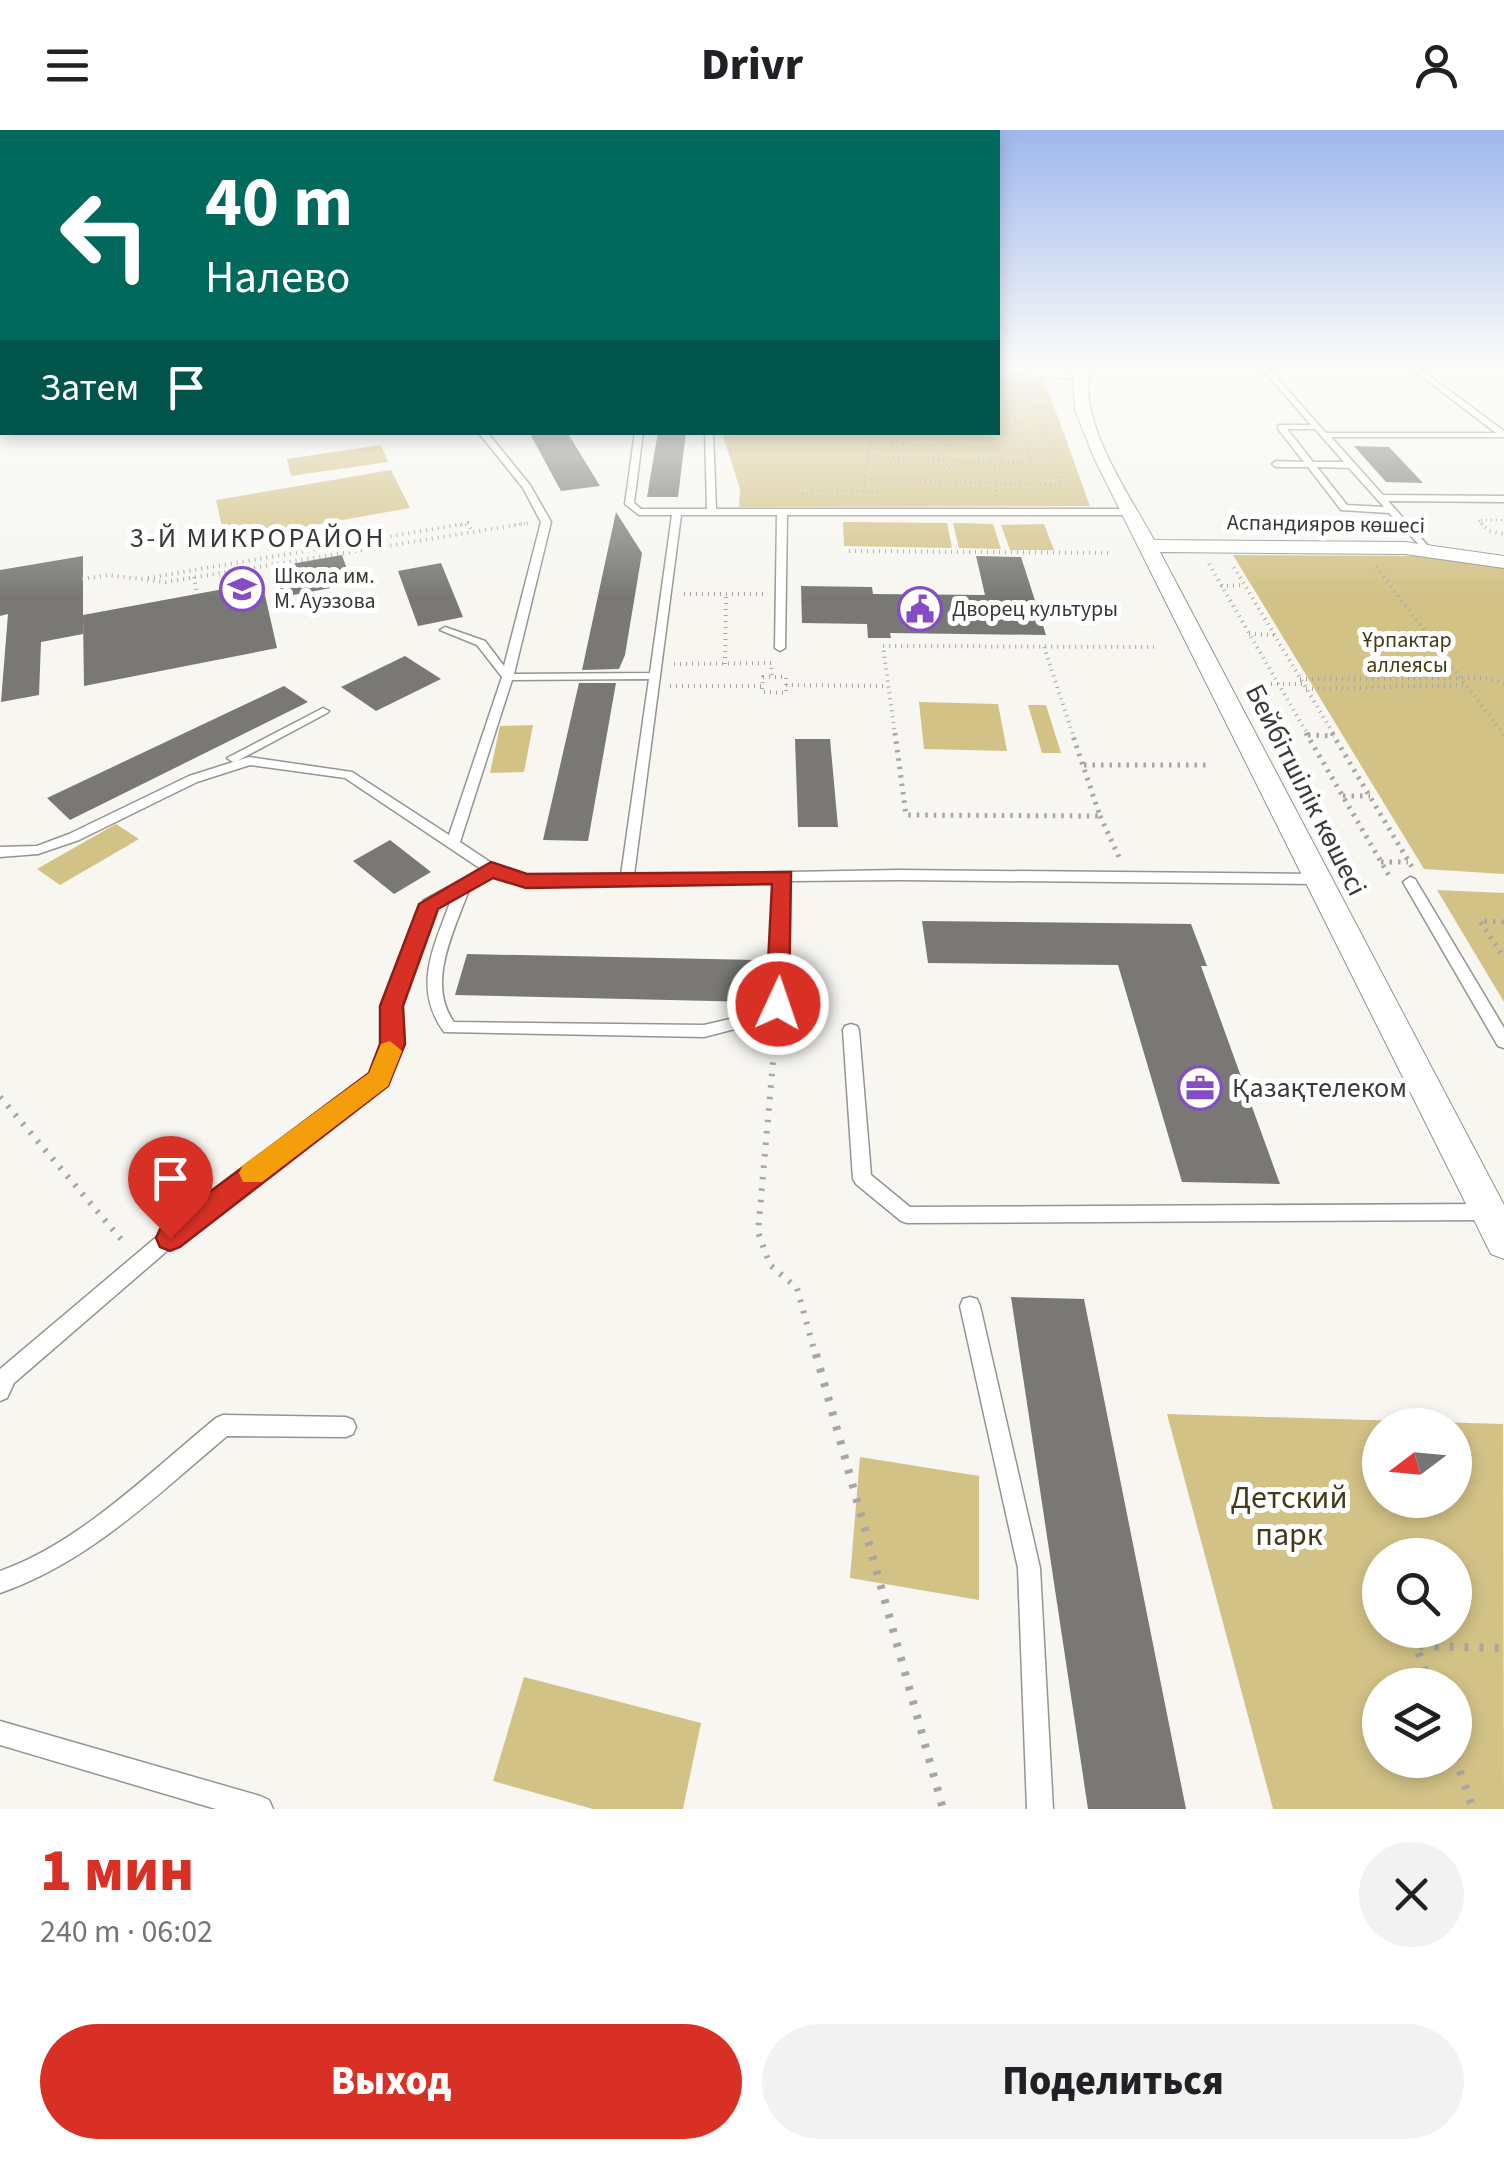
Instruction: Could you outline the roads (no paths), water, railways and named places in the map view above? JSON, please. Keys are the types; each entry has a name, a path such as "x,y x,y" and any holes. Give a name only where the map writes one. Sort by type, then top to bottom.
{"street":[{"name":"Бейбітшілік көшесі","path":"1097,440 1129,512 1504,1242"},
{"name":"Аспандияров көшесі","path":"1147,546 1427,550 1504,562"}],"lane":[{"path":"453,844 508,677 546,522 527,487 489,440"},
{"path":"638,440 629,504 639,512 1129,512"},
{"path":"708,440 712,513"},
{"path":"1291,440 1344,508 1390,510"},
{"path":"1328,440 1427,550"},
{"path":"1276,464 1351,466"},
{"path":"1380,498 1504,499"},
{"path":"780,648 782,512"},
{"path":"627,880 677,513"},
{"path":"445,630 481,643 508,677"},
{"path":"508,677 655,675"},
{"path":"0,852 38,850 74,837 323,712"},
{"path":"193,779 250,760 348,775 491,870 526,881 783,877 1317,879"},
{"path":"0,1391 7,1376 198,1214 380,1079 392,1044 392,1006 429,904 491,870"},
{"path":"464,883 432,992 435,1014 450,1028 704,1031 733,1024 778,1004 783,877"},
{"path":"1412,877 1504,1042"},
{"path":"851,1030 862,1179 907,1214 1489,1212"},
{"path":"970,1306 1028,1568 1040,1809"},
{"path":"0,1582 24,1577 115,1512 222,1425 346,1427"},
{"path":"0,1732 260,1809"}],"place":[{"name":"Школа им. М. Ауэзова","path":"242,589"},
{"name":"Дворец культуры","path":"920,609"},
{"name":"Қазақтелеком","path":"1200,1088"}],"district":[{"name":"3-Й МИКРОРАЙОН","path":"258,538"}],"park label":[{"name":"Ұрпактар аллеясы","path":"1407,652"},
{"name":"Детский парк","path":"1289,1516"}]}
